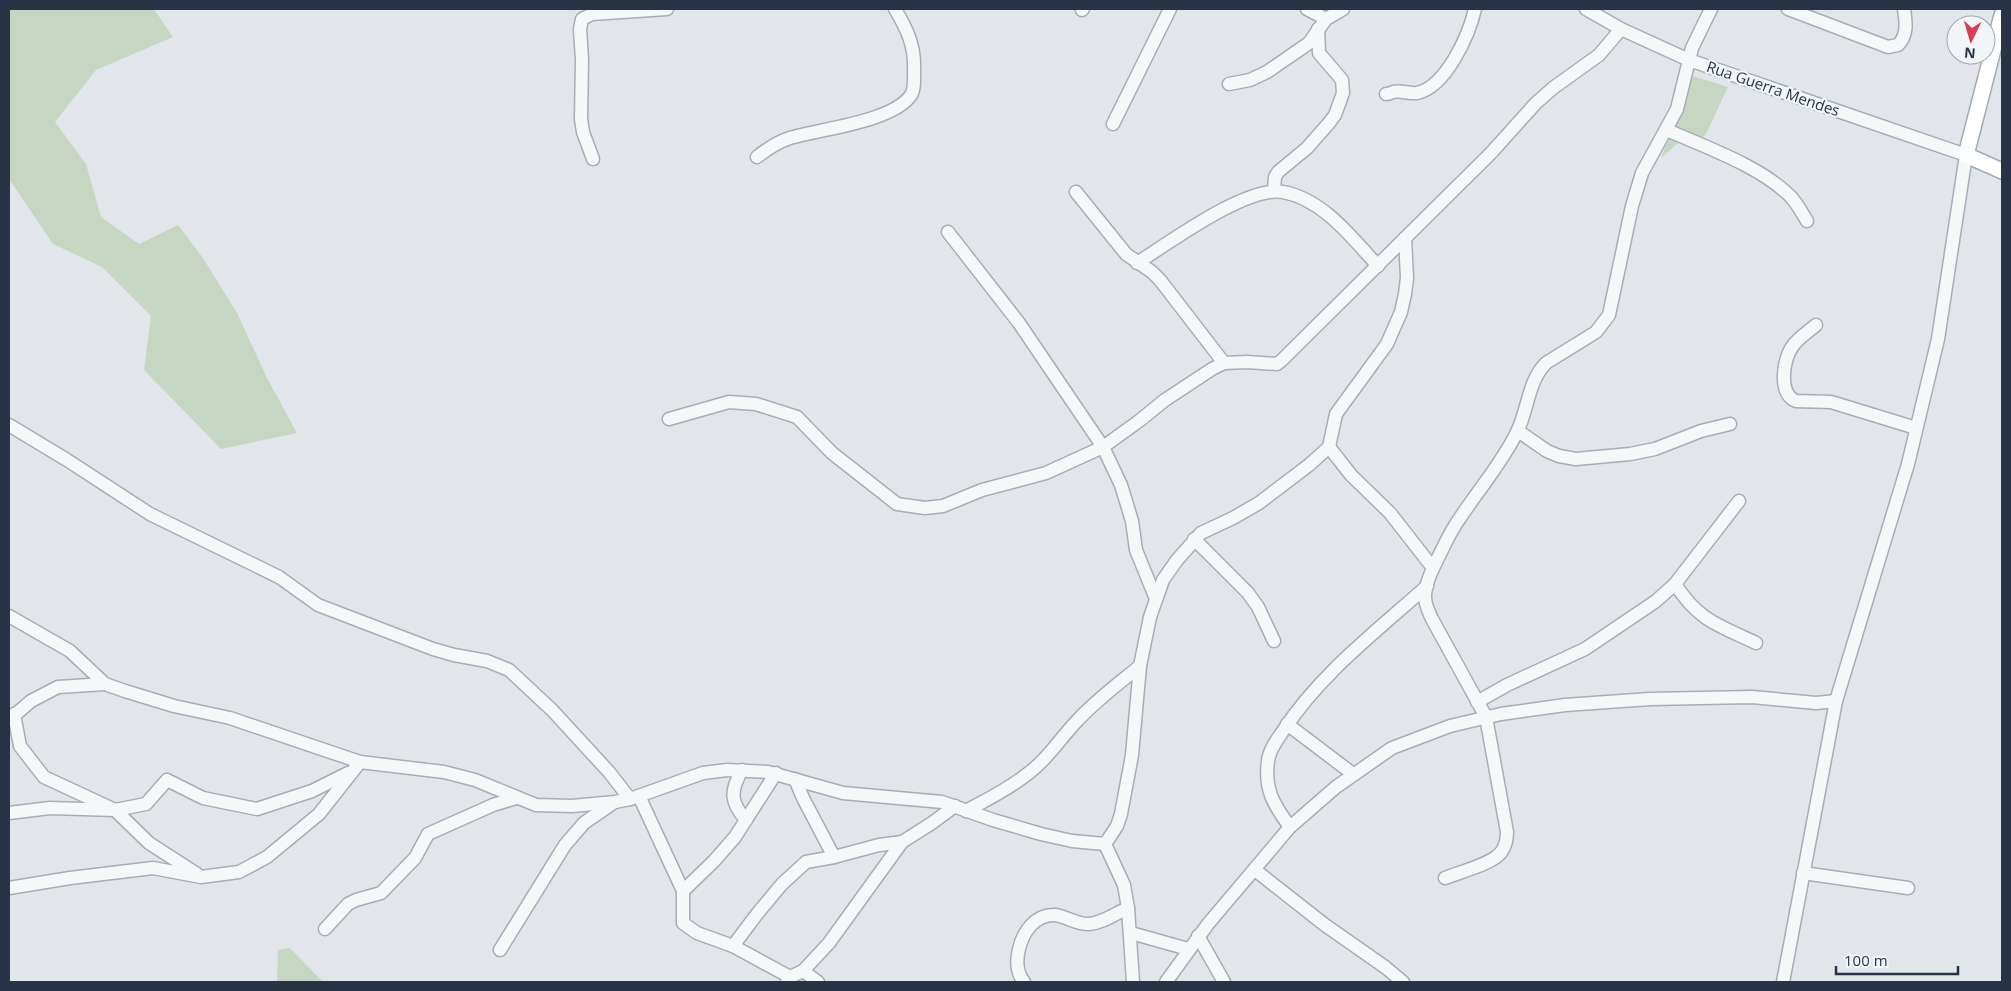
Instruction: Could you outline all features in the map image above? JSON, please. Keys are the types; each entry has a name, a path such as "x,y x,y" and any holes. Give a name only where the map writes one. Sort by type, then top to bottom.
{"main road":[{"path":"2002,16 1966,155 2002,171"}],"street":[{"path":"593,159 583,132 581,119 582,67 580,28 582,19 592,14 667,9"},
{"path":"757,157 772,145 789,138 870,118 892,110 911,95 914,79 914,50 905,26 895,9"},
{"path":"1113,124 1170,9"},
{"path":"1307,9 1322,24"},
{"path":"1229,84 1250,80 1267,72 1309,43 1322,24 1343,9"},
{"path":"1386,94 1394,92 1416,93 1430,88 1456,56 1468,31 1475,9"},
{"name":"Rua Guerra Mendes","path":"1586,9 1621,29 1689,60 1966,155"},
{"path":"1445,878 1494,859 1502,852 1507,832 1486,717 1426,607 1427,586 1433,568 1458,519 1495,469 1518,431 1534,380 1540,368 1596,332 1609,315 1632,206 1642,173 1677,109 1692,48 1711,9"},
{"path":"1788,9 1888,47 1898,45 1904,38 1906,28 1904,9"},
{"path":"1274,191 1275,177 1278,172 1307,148 1329,123 1342,93 1342,80 1319,53 1322,24"},
{"path":"669,419 729,402 756,404 784,412 797,417 832,453 897,504 914,508 943,506 982,490 1046,473 1103,447 1139,422 1165,400 1224,363 1277,364 1281,361 1492,153 1536,103 1553,88 1599,56 1621,29"},
{"path":"1666,130 1714,151 1772,181 1794,201 1807,221"},
{"path":"1783,982 1836,701 1908,464 1938,339 1966,155"},
{"path":"1137,263 1220,210 1249,198 1274,191 1294,195 1314,205 1339,225 1378,266"},
{"path":"1076,192 1126,254 1160,280 1224,363"},
{"path":"948,232 1019,323 1103,447 1121,485 1132,521 1136,550 1156,599"},
{"path":"1105,844 1117,826 1129,774 1140,666 1150,617 1163,580 1194,539 1209,528 1233,518 1259,503 1309,465 1329,447 1336,414 1376,361 1396,325 1405,294 1407,278 1405,238"},
{"path":"1816,325 1790,349 1786,360 1784,382 1786,393 1791,399 1796,401 1831,402 1916,428"},
{"path":"1518,431 1547,451 1559,456 1576,459 1630,454 1655,448 1701,431 1730,424"},
{"path":"9,425 150,514 279,576 318,605 432,649 454,655 487,660 509,670 552,710 609,772 635,797 683,891 683,923 697,934 733,946 789,980 803,971 829,943 902,842 960,808 1002,792 1027,775 1048,755 1094,704 1140,666"},
{"path":"1329,447 1340,462 1390,513 1433,568"},
{"path":"1477,702 1507,685 1585,649 1650,605 1675,584 1739,501"},
{"path":"1194,539 1248,593 1258,607 1274,641"},
{"path":"1675,584 1691,606 1708,620 1756,643"},
{"path":"1290,827 1270,797 1267,780 1270,753 1287,724 1316,687 1427,586"},
{"path":"9,616 70,651 105,684"},
{"path":"201,877 149,843 115,810 44,777 20,746 12,717 45,692 58,687 105,684 147,699 230,718 356,766 444,772 475,780 536,805 553,807 615,802 635,797 703,773 742,770 776,773 843,793 936,801 1056,838 1105,844"},
{"path":"1166,982 1198,936 1290,827 1353,774 1392,748 1450,726 1486,717 1565,704 1650,699 1752,697 1816,702 1836,701"},
{"path":"1287,724 1353,774"},
{"path":"9,813 50,808 115,810 146,804 167,780 203,798 257,808 312,791 356,766"},
{"path":"9,888 152,868 201,877 239,872 267,857 319,814 356,766"},
{"path":"742,770 735,782 733,800 736,809 746,820"},
{"path":"683,891 714,861 735,837 776,773"},
{"path":"795,779 834,857"},
{"path":"325,929 348,904 381,893 415,858 428,834 493,805 516,798"},
{"path":"500,950 566,845 584,823 615,802"},
{"path":"733,946 757,914 799,867 806,862 880,845 902,842"},
{"path":"1105,844 1124,884 1128,908 1133,982"},
{"path":"1255,870 1318,920 1403,982"},
{"path":"1803,873 1908,888"},
{"path":"1024,982 1017,967 1017,956 1020,944 1028,929 1037,919 1056,915 1089,924 1098,922 1128,908"},
{"path":"1130,933 1188,950"},
{"path":"1198,936 1224,982"},
{"path":"803,971 818,982"}],"green space":[{"path":"9,9 154,9 173,37 96,70 55,122 86,164 101,217 139,244 178,225 203,258 237,313 267,378 297,433 221,449 144,370 151,316 102,267 53,244 9,179"},
{"path":"1693,76 1728,87 1706,134 1694,146 1678,143 1661,158"},
{"path":"290,948 323,982 277,982 278,950"}]}
